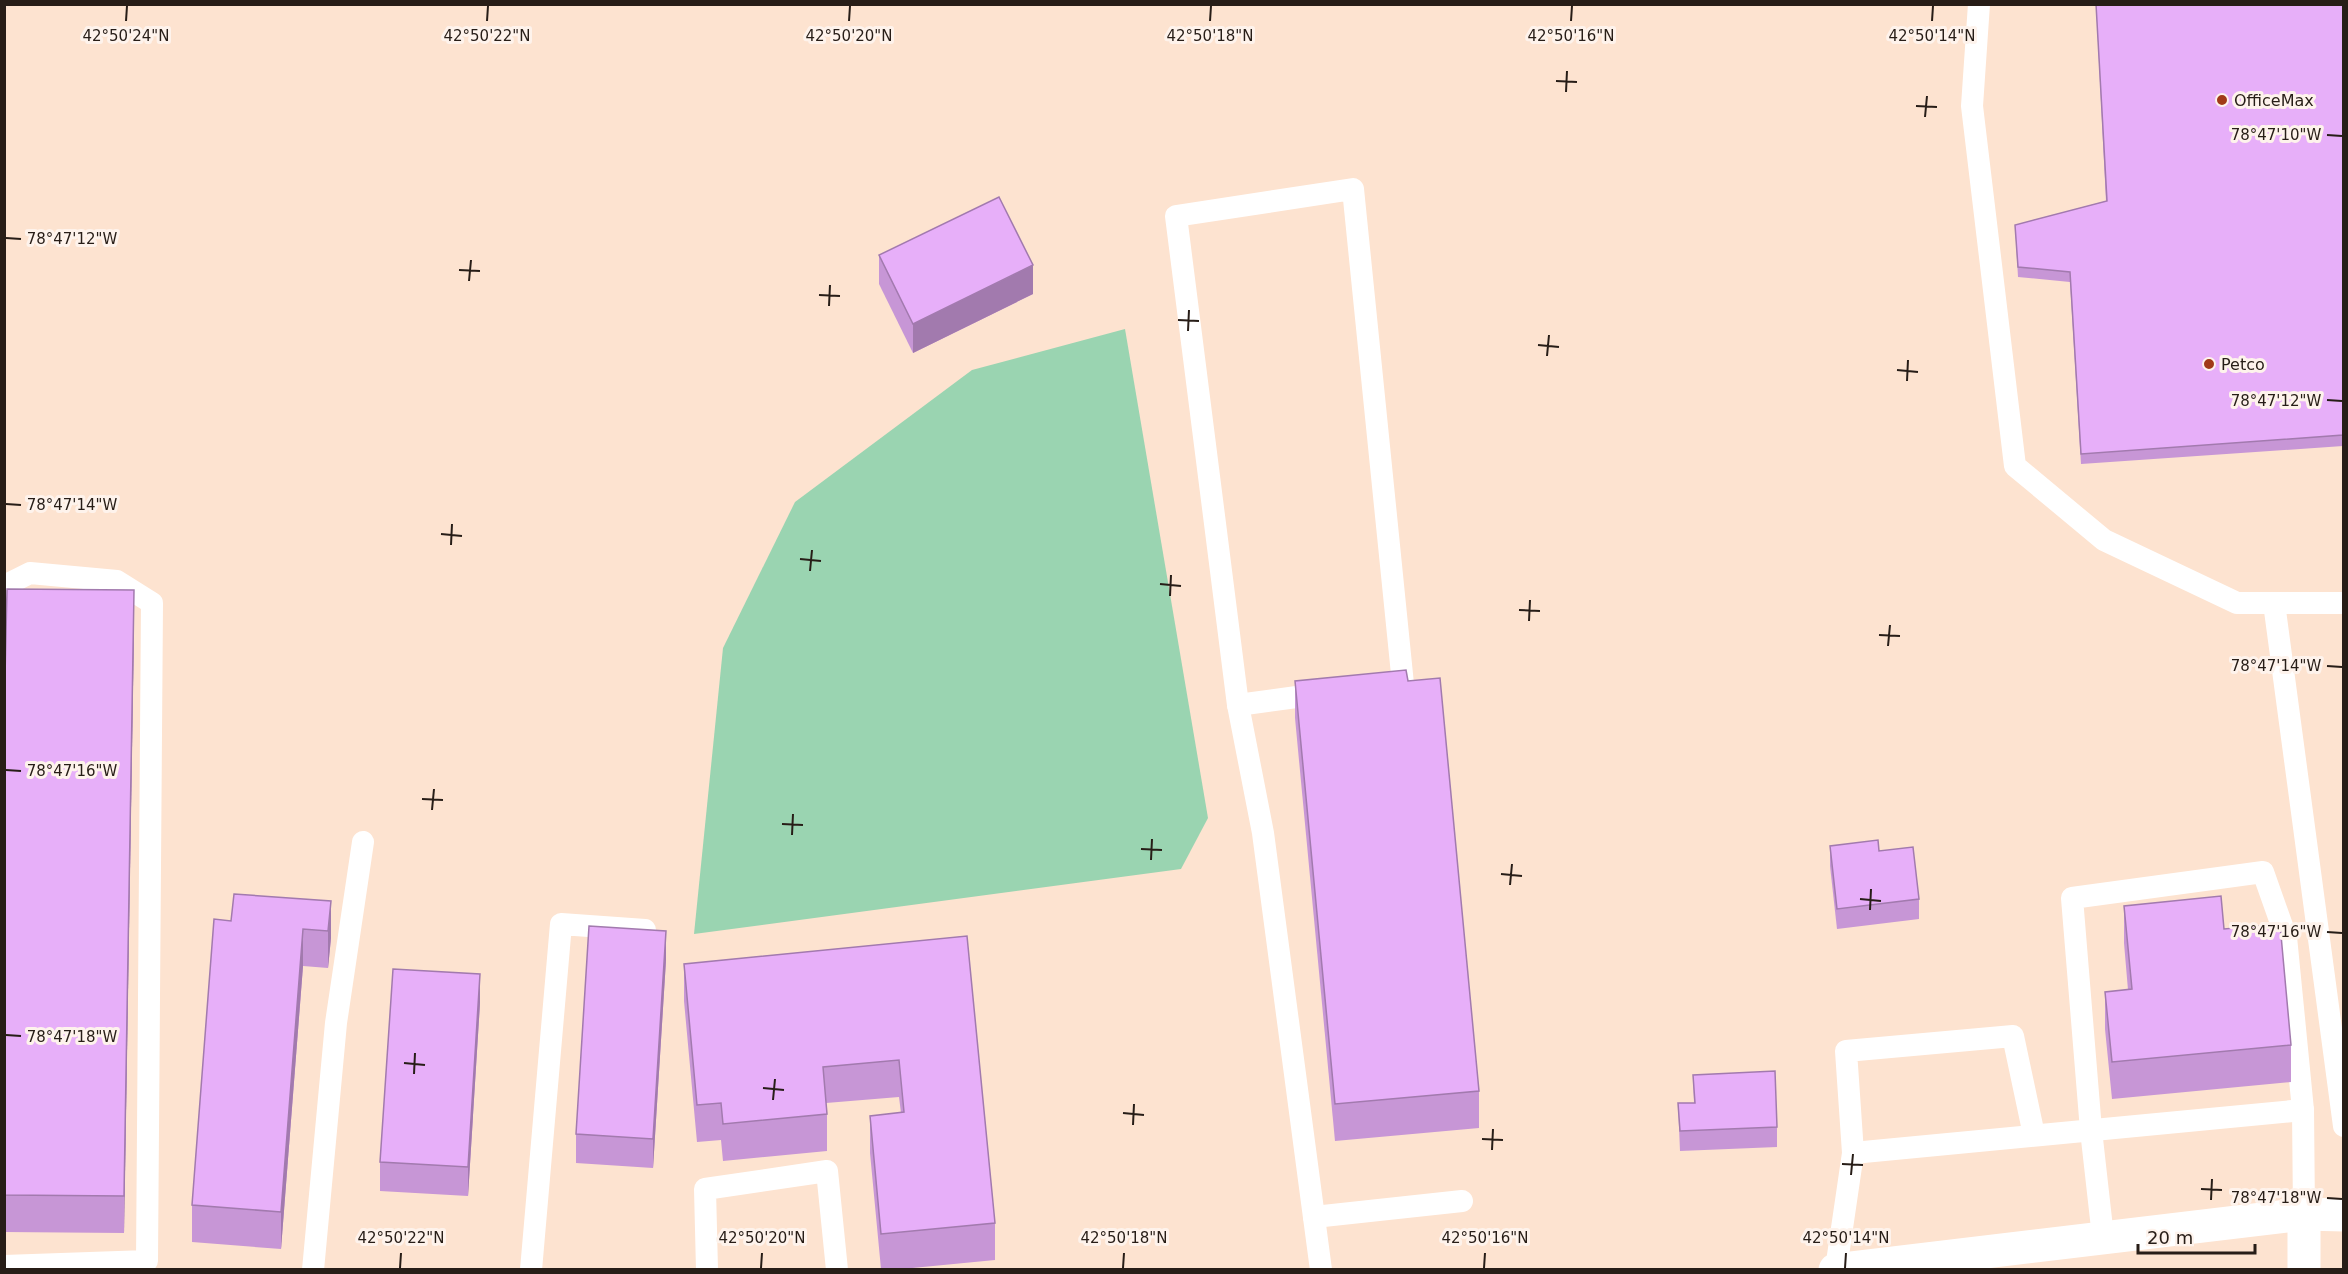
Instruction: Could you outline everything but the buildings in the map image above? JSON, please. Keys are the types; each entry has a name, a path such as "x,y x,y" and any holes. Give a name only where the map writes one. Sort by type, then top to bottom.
{"main road":[{"path":"2304,1214 2304,1269"},
{"path":"1835,1269 2304,1214 2343,1215"}],"lane":[{"path":"1979,4 1972,106 2015,466 2104,540 2237,603 2343,603"},
{"path":"1321,1269 1263,833 1238,705 1176,216 1353,189 1403,684 1368,688"},
{"path":"4,586 30,573 117,581 153,603 147,1261 4,1266"},
{"path":"2274,603 2343,1126"},
{"path":"1238,705 1344,691"},
{"path":"313,1269 336,1023 363,842"},
{"path":"2103,1237 2091,1130 2072,898 2263,872 2286,937 2303,1110 2304,1214"},
{"path":"531,1269 561,924 654,931"},
{"path":"1835,1269 1853,1153 1846,1052 2013,1036 2034,1135"},
{"path":"1853,1153 2303,1110"},
{"path":"707,1269 705,1189 827,1171 837,1269"},
{"path":"1314,1217 1462,1201"}],"green space":[{"path":"1125,329 1208,818 1181,869 694,934 723,648 795,502 972,370"}],"place":[{"name":"OfficeMax","path":"2222,100"},
{"name":"Petco","path":"2209,364"}]}
